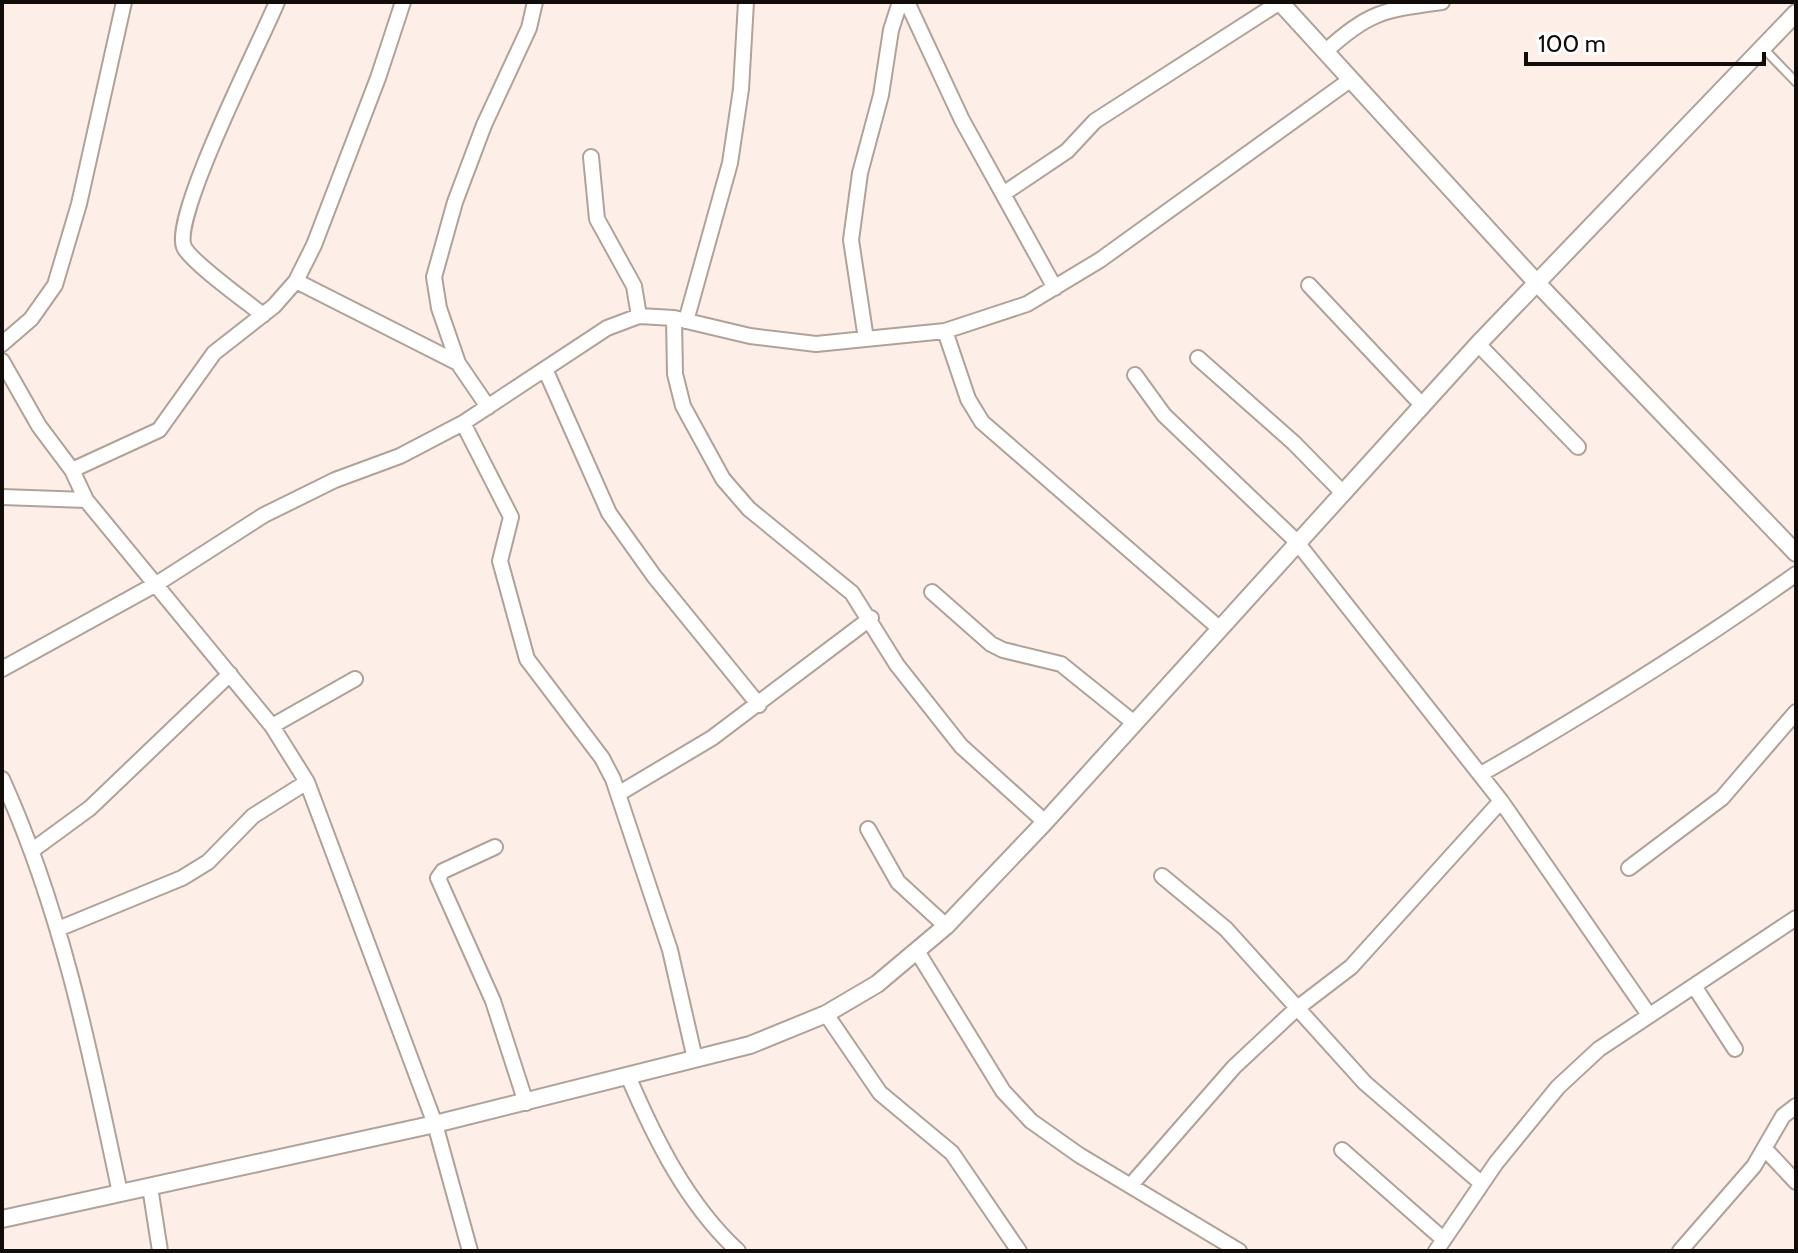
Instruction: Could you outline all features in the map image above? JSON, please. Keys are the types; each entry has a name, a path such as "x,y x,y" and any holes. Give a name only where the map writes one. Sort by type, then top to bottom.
{"street":[{"path":"2,322 8,339 31,319 55,285 79,204 124,2"},
{"path":"263,315 187,253 182,235 212,141 277,2"},
{"path":"72,470 159,430 214,353 263,315 296,281 314,245 373,92 403,2"},
{"path":"488,407 458,363 439,308 434,277 455,202 484,125 529,28 535,2"},
{"path":"746,2 741,89 730,163 680,320 675,374 683,406 723,479 749,509 836,577 871,618 897,665 961,746 1045,822"},
{"path":"866,339 851,240 860,173 881,95 900,2"},
{"path":"907,2 962,120 1055,288"},
{"path":"1003,194 1067,151 1095,121 1280,2 1536,282 1796,553"},
{"path":"1326,51 1355,24 1371,15 1442,2"},
{"path":"2,1219 526,1103 750,1045 826,1014 877,984 946,926 1045,822 1296,541 1478,344 1796,11 1789,2"},
{"path":"2,669 158,583 264,515 335,480 400,456 463,423 607,328 639,316 680,320 750,336 816,344 945,331 1027,304 1055,288 1350,80"},
{"path":"591,157 597,219 634,286 639,316"},
{"path":"296,281 458,363"},
{"path":"1309,285 1422,405"},
{"path":"945,331 968,399 982,422 1219,628"},
{"path":"1478,344 1578,447"},
{"path":"1198,358 1294,443 1342,492"},
{"path":"2,361 39,426 72,470 86,500 158,583 272,726 307,782 435,1124 470,1251"},
{"path":"545,369 609,513 654,576 759,705"},
{"path":"1135,375 1164,415 1296,541 1481,774 1649,1015"},
{"path":"463,423 511,517 500,561 527,659 602,758 618,794 670,950 695,1059"},
{"path":"2,497 86,500"},
{"path":"1481,774 1666,664 1796,574"},
{"path":"932,592 991,644 1061,664 1133,722"},
{"path":"618,794 759,705 828,647 871,618"},
{"path":"34,849 90,808 230,674"},
{"path":"272,726 355,679"},
{"path":"1629,868 1722,798 1796,712"},
{"path":"2,779 34,849 79,997 120,1193"},
{"path":"58,929 182,878 208,862 253,816 307,782"},
{"path":"1131,1185 1234,1067 1296,1009 1351,967 1501,801"},
{"path":"868,829 898,882 946,926"},
{"path":"495,847 443,871 438,878 493,1001 526,1103"},
{"path":"1162,876 1226,929 1365,1083 1481,1183"},
{"path":"1342,1150 1439,1245 1481,1183 1558,1087 1599,1049 1796,918"},
{"path":"917,951 1003,1091 1031,1121 1079,1155 1239,1251"},
{"path":"1694,986 1735,1049"},
{"path":"826,1014 880,1093 952,1153 1019,1251"},
{"path":"628,1076 671,1166 721,1235 738,1251"},
{"path":"1680,1251 1766,1150 1783,1116 1796,1106"},
{"path":"1766,1150 1796,1182"},
{"path":"150,1187 160,1251"}],"lane":[{"path":"1763,47 1796,82"}]}
